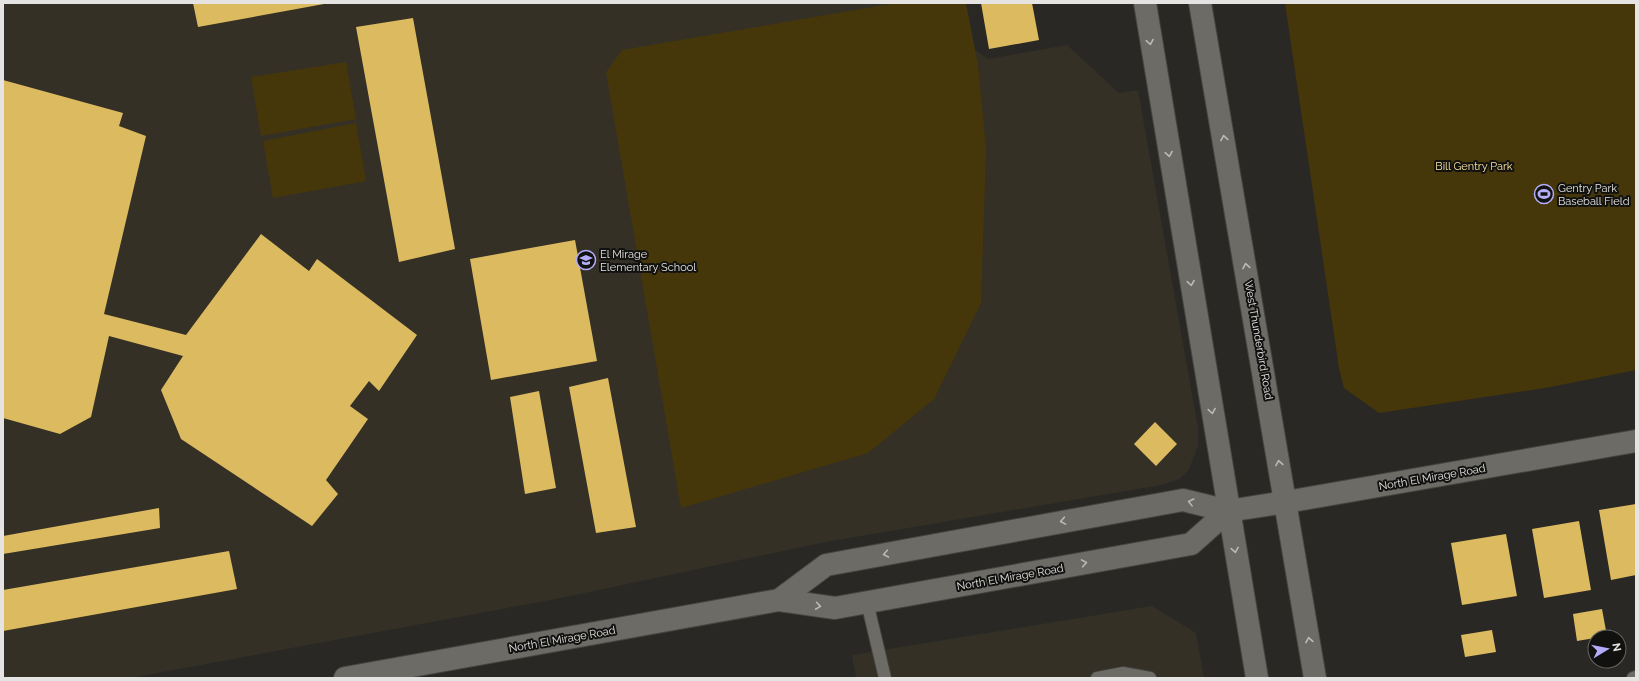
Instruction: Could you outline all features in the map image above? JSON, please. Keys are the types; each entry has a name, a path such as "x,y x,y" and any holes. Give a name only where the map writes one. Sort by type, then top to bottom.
{"main road":[{"path":"1144,3 1257,678"},
{"name":"West Thunderbird Road","path":"1200,3 1316,678"},
{"name":"North El Mirage Road","path":"779,600 826,565 1183,500 1228,511 1636,441"},
{"name":"North El Mirage Road","path":"345,678 779,600 835,608 1192,544 1228,511"}],"lane":[{"path":"867,602 885,678"},
{"path":"1097,678 1124,673 1150,678"}],"shaded area":[{"name":"El Mirage Elementary School","path":"3,3 966,3 974,49 988,59 1067,45 1119,93 1138,90 1198,428 1198,446 1189,469 1179,479 1161,485 826,542 561,598 131,678 3,678"},
{"path":"1152,606 1196,633 1204,678 856,678 852,655"}],"green space":[{"path":"896,3 966,3 978,65 986,149 981,303 934,399 868,453 681,508 606,72 622,50"},
{"name":"Bill Gentry Park","path":"1285,3 1636,3 1636,370 1545,388 1379,413 1344,388 1339,368"},
{"path":"346,62 356,119 261,136 251,77"},
{"path":"356,123 366,181 273,198 263,141"}],"building":[{"path":"193,3 324,3 324,4 198,27"},
{"path":"981,3 1032,3 1039,40 989,49"},
{"path":"413,18 455,249 399,262 356,27"},
{"path":"3,80 123,113 119,126 146,136 104,314 186,335 261,234 309,271 317,259 417,335 379,391 369,381 350,406 368,419 326,480 338,494 312,526 181,439 161,390 183,356 109,336 91,417 60,434 3,418"},
{"path":"575,240 597,361 491,380 470,259"},
{"path":"608,378 636,527 596,533 569,387"},
{"path":"539,391 556,488 525,494 510,397"},
{"path":"1155,422 1177,444 1156,466 1134,444"},
{"path":"1636,504 1636,575 1611,580 1599,510"},
{"path":"159,508 160,528 3,554 3,536"},
{"path":"1579,521 1591,590 1544,598 1532,529"},
{"path":"1506,534 1517,596 1462,605 1451,543"},
{"path":"229,551 237,589 3,631 3,590"},
{"path":"1602,609 1606,629 1587,629 1587,639 1577,641 1573,614"},
{"path":"1492,630 1496,652 1465,657 1461,635"}],"place":[{"name":"Gentry Park Baseball Field","path":"1544,194"},
{"name":"El Mirage Elementary School","path":"586,260"}]}
